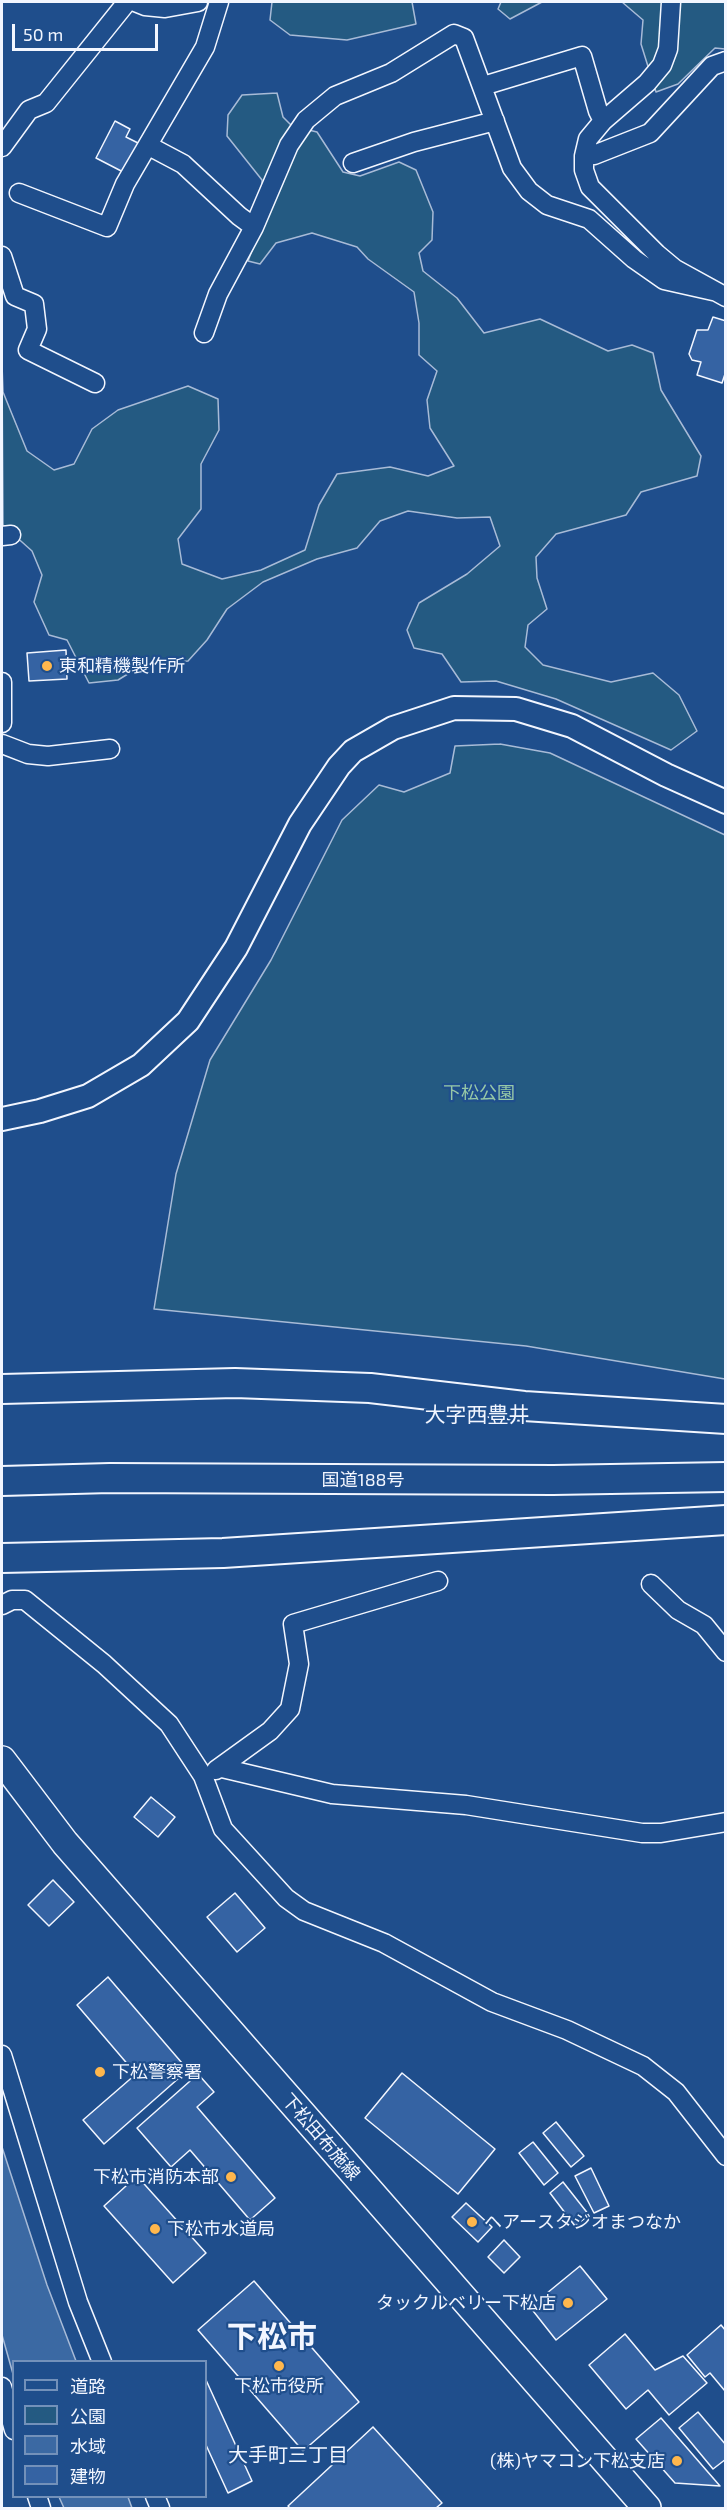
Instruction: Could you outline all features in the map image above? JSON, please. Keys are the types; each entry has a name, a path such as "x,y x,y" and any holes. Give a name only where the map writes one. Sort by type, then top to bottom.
{"highway":[{"path":"2,1389 202,1383 370,1389 524,1406 726,1419"},
{"name":"国道188号","path":"2,1481 110,1478 553,1480 726,1477"},
{"path":"2,1558 223,1553 726,1520"}],"main road":[{"name":"下松田布施線","path":"2,1760 65,1843 647,2508"}],"street":[{"path":"2,147 29,110 46,103 127,2"},
{"path":"135,2 145,6 165,8 198,2"},
{"path":"19,193 107,227 125,184 205,47 219,2"},
{"path":"671,2 668,49 662,65 648,83 603,121 588,139 584,156 585,170 590,187 675,269 719,294"},
{"path":"204,333 218,294 254,227 289,145 306,120 335,96 391,73 454,34 464,38 512,168 529,190 547,205 590,219 634,259 664,280 719,294"},
{"path":"483,86 582,56 597,111 603,121"},
{"path":"584,156 594,155 650,134 712,66 726,61"},
{"path":"353,163 414,142 495,121"},
{"path":"149,146 183,164 254,227"},
{"path":"2,256 15,296 34,304 37,329 28,350 95,382"},
{"path":"2,682 2,723"},
{"path":"2,1119 40,1111 88,1096 141,1065 188,1021 236,948 300,824 339,766 353,751 393,728 454,708 516,709 572,726 666,775 726,802"},
{"path":"2,744 28,754 48,756 110,749"},
{"path":"204,1776 222,1768 270,1731 290,1709 299,1664 293,1624 438,1581"},
{"path":"651,1584 678,1610 704,1625 726,1652"},
{"path":"2,1605 12,1599 25,1600 104,1664 169,1724 204,1776 223,1828 286,1898 304,1911 384,1943 492,2002 567,2030 643,2066 676,2092 726,2156"},
{"path":"222,1768 332,1794 466,1805 642,1833 661,1833 726,1822"},
{"path":"2,2055 78,2302 102,2360"},
{"path":"2,2387 12,2423"}],"green space":[{"path":"272,2 412,2 416,24 347,40 290,35 270,20"},
{"path":"501,2 542,2 510,19 498,9"},
{"path":"622,2 725,2 725,49 715,48 678,84 656,92 641,44 643,20"},
{"path":"277,93 283,117 292,126 317,132 343,172 360,176 399,162 416,170 433,212 432,240 419,253 423,271 457,298 484,333 540,319 608,351 632,345 653,353 661,390 701,456 697,476 641,492 626,515 556,534 536,557 537,578 547,609 528,625 525,647 543,665 611,682 653,673 679,695 697,731 671,750 556,699 496,681 461,682 442,654 414,648 407,630 419,603 467,574 500,546 490,517 457,518 408,511 380,521 357,548 317,559 263,582 227,609 207,640 188,661 144,664 118,680 89,683 67,640 49,635 34,602 42,575 32,551 3,525 2,364 3,392 27,451 54,470 74,464 92,429 118,410 188,386 218,399 219,430 201,464 201,509 178,539 182,564 222,579 261,570 305,550 319,505 337,474 390,467 428,476 454,466 430,428 427,400 437,371 419,355 419,323 414,292 368,259 357,247 312,233 276,243 260,264 248,261 263,222 262,180 227,136 228,115 242,95"},
{"name":"下松公園","path":"500,744 550,753 725,835 725,1379 526,1346 154,1309 176,1174 210,1060 271,960 342,820 379,785 404,792 450,773 455,746"}],"water":[{"path":"2,2147 47,2285 76,2360 12,2360 12,2370 2,2335"},
{"path":"59,2498 128,2498 132,2508 64,2508"}],"building":[{"path":"115,121 130,129 126,137 142,145 127,174 96,158"},
{"path":"713,317 726,321 726,371 722,383 697,375 701,362 692,360 689,354 697,330 708,330"},
{"name":"東和精機製作所","path":"66,650 67,679 29,681 27,653"},
{"path":"151,1797 175,1817 158,1837 134,1817"},
{"path":"53,1880 74,1902 49,1926 28,1905"},
{"path":"235,1893 265,1928 237,1952 207,1917"},
{"path":"108,1977 188,2070 104,2144 83,2120 136,2074 77,2005"},
{"path":"402,2073 495,2149 458,2194 365,2118"},
{"path":"198,2074 214,2092 197,2107 275,2198 250,2220 190,2150 171,2167 137,2128"},
{"path":"556,2122 584,2156 571,2167 543,2133"},
{"path":"533,2142 558,2173 544,2185 519,2153"},
{"path":"591,2168 609,2206 594,2213 575,2176"},
{"name":"下松市水道局","path":"137,2176 206,2253 173,2283 104,2206"},
{"path":"563,2182 589,2215 575,2226 550,2193"},
{"name":"ヘアースタジオまつなか","path":"466,2203 492,2227 478,2242 452,2217"},
{"path":"504,2240 520,2257 504,2273 488,2257"},
{"name":"タックルベリー下松店","path":"580,2266 607,2299 556,2340 530,2307"},
{"name":"下松市役所","path":"254,2281 359,2402 303,2451 198,2330"},
{"path":"721,2325 726,2331 725,2391 710,2373 705,2377 687,2355"},
{"path":"625,2334 655,2370 683,2356 707,2383 669,2415 648,2390 626,2409 589,2365"},
{"path":"207,2382 252,2481 228,2493 207,2447"},
{"path":"698,2412 726,2445 726,2459 713,2469 679,2428"},
{"name":"(株)ヤマコン下松支店","path":"661,2418 720,2486 675,2483 636,2439"},
{"path":"373,2427 442,2503 436,2508 290,2508 288,2506"}],"place":[{"name":"東和精機製作所","path":"47,666"},
{"name":"下松警察署","path":"100,2072"},
{"name":"下松市消防本部","path":"231,2177"},
{"name":"ヘアースタジオまつなか","path":"472,2222"},
{"name":"下松市水道局","path":"155,2229"},
{"name":"タックルベリー下松店","path":"568,2303"},
{"name":"下松市役所","path":"279,2366"},
{"name":"(株)ヤマコン下松支店","path":"677,2461"}],"district":[{"name":"大字西豊井","path":"477,1415"},
{"name":"下松市","path":"272,2337"},
{"name":"大手町三丁目","path":"288,2455"}]}
